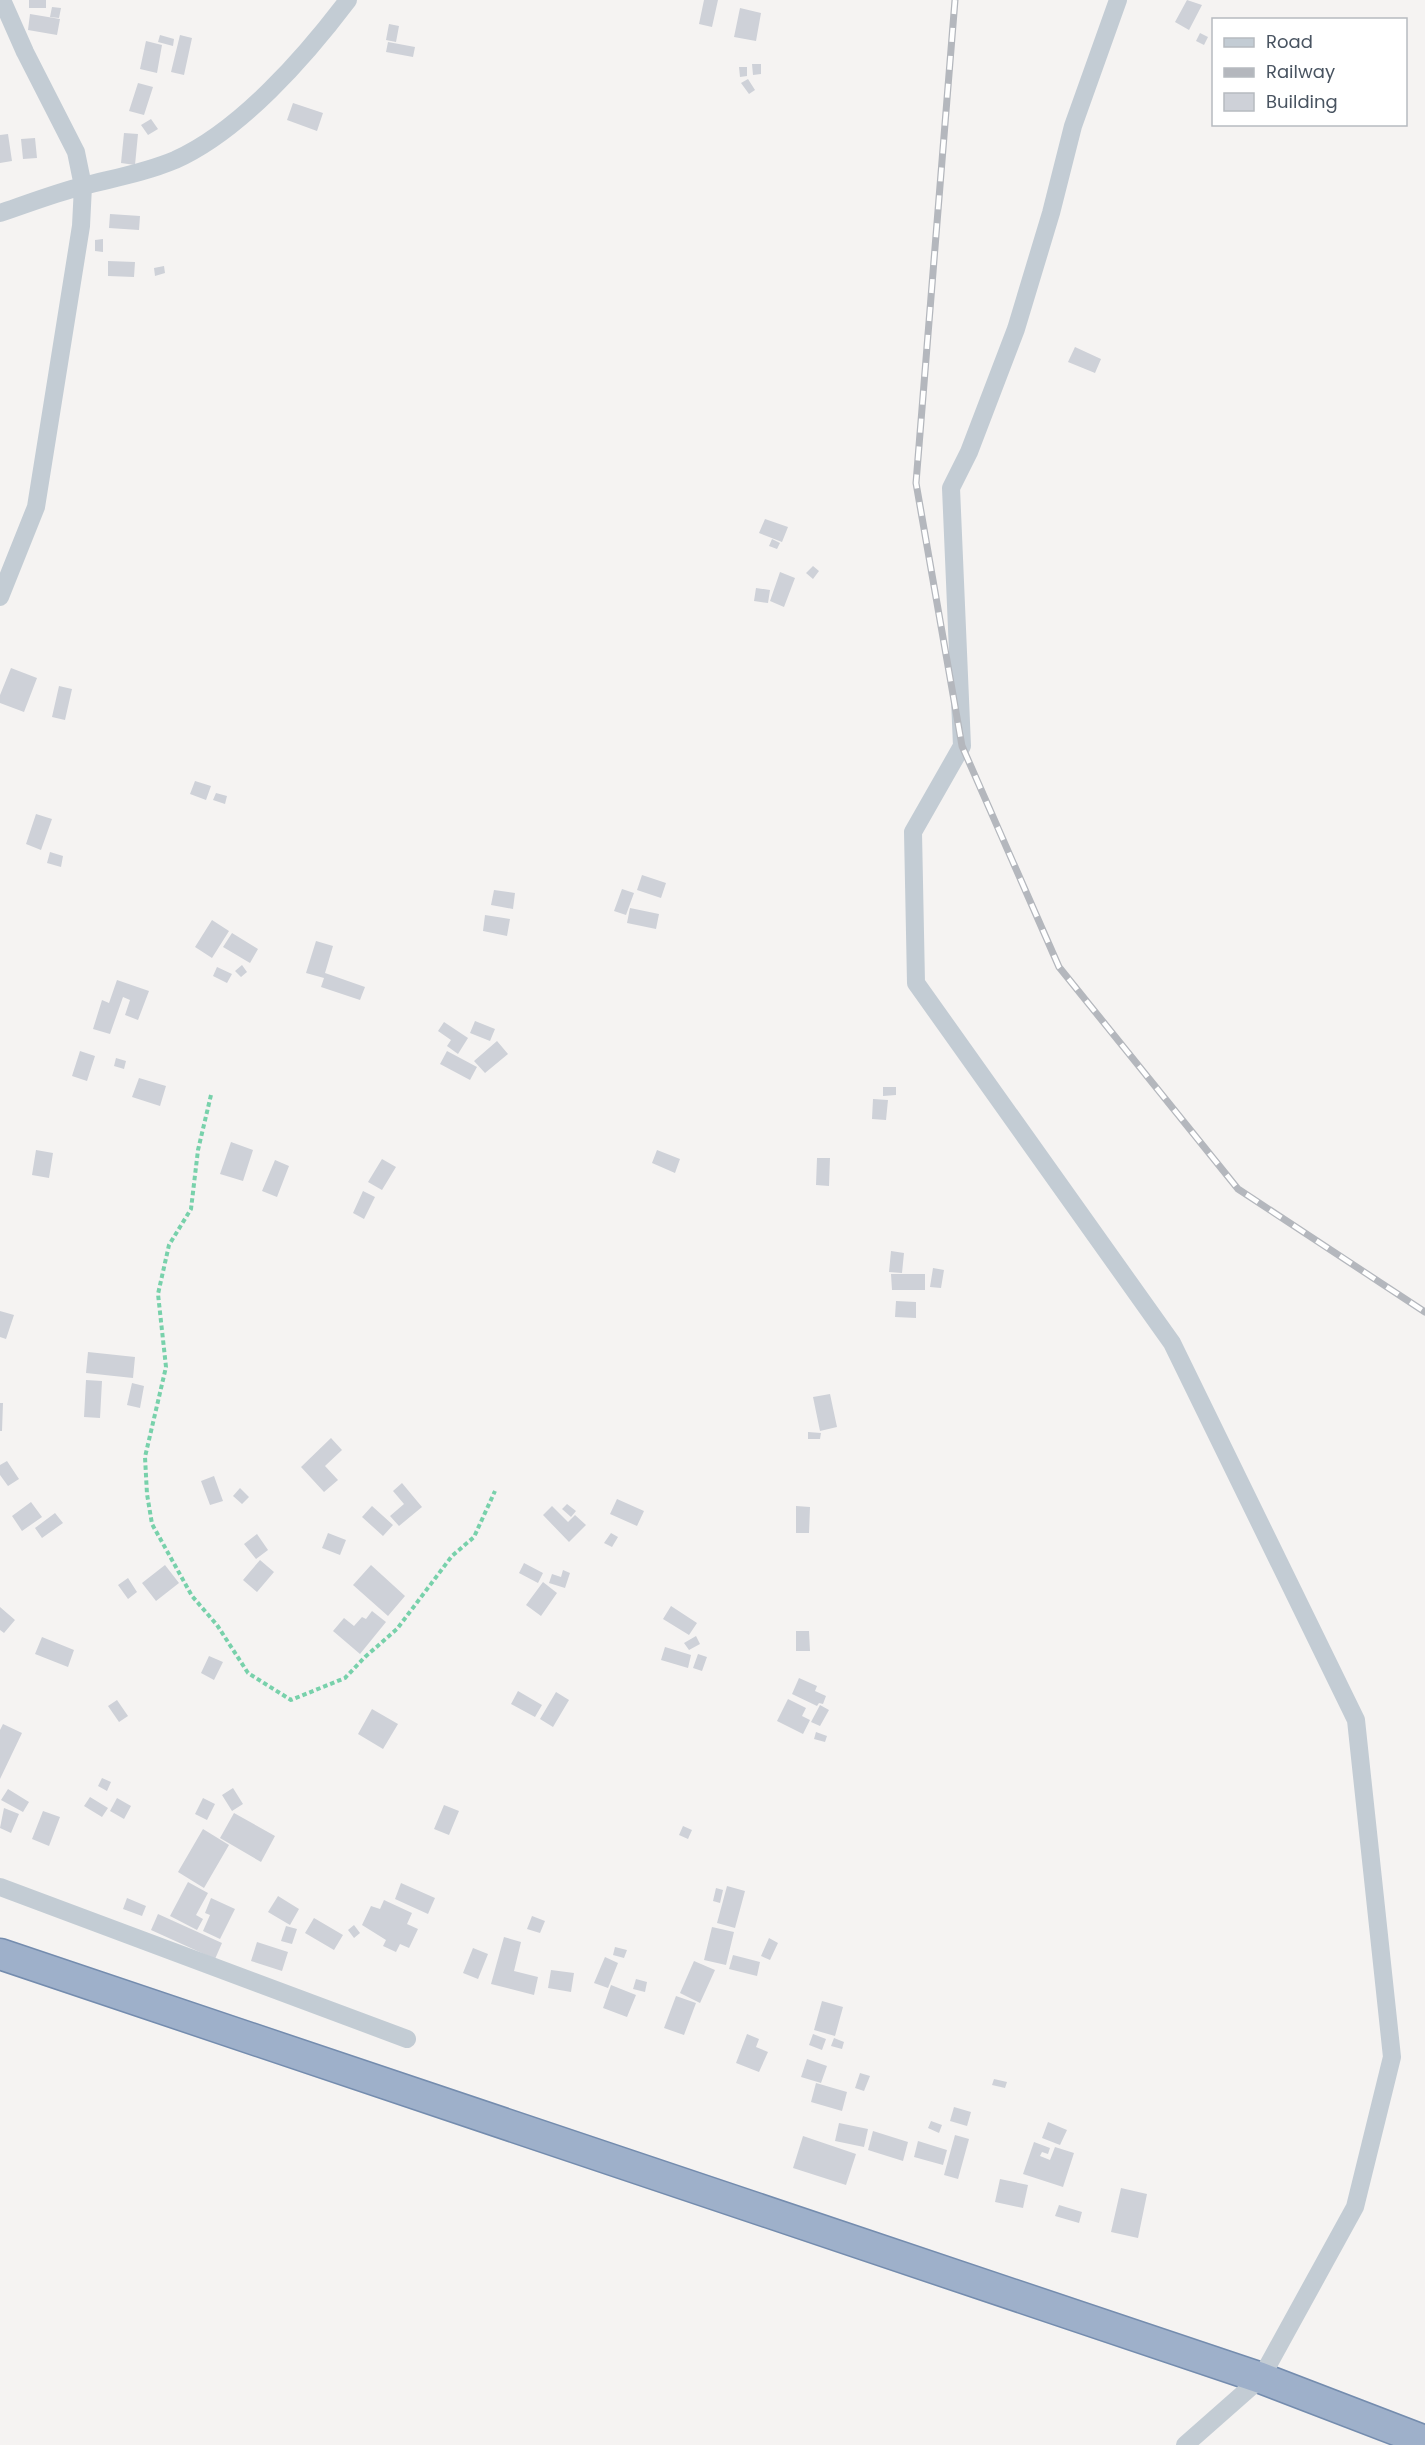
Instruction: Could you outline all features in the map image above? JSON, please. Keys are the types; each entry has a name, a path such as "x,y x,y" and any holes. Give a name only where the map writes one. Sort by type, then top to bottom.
{"highway":[{"path":"0,1953 1261,2378 1425,2441"}],"street":[{"path":"0,597 36,507 81,226 83,186 76,152 25,52 2,0"},
{"path":"0,213 83,186 145,172 178,159 218,134 274,87 326,29 348,0"},
{"path":"1118,0 1073,126 1051,213 1016,329 969,452 951,488 962,746 913,832 916,983 1172,1343 1356,1720 1392,2057 1355,2207 1261,2378 1185,2445"},
{"path":"0,1887 407,2039"}],"path":[{"path":"210,1095 198,1150 191,1209 169,1245 158,1294 166,1367 145,1457 147,1494 152,1524 192,1596 217,1625 248,1673 291,1700 345,1678 397,1629 452,1556 474,1537 495,1491"}],"building":[{"path":"29,0 46,0 46,8 29,8"},
{"path":"704,0 718,0 712,27 699,24"},
{"path":"1187,0 1202,5 1189,30 1175,22"},
{"path":"52,7 61,8 59,18 50,17"},
{"path":"740,8 761,13 756,41 734,37"},
{"path":"30,14 60,19 57,35 28,30"},
{"path":"389,24 399,26 396,42 386,40"},
{"path":"1200,33 1208,37 1204,45 1196,41"},
{"path":"160,35 174,39 173,46 158,42"},
{"path":"180,35 192,38 184,75 171,72"},
{"path":"146,41 162,45 157,73 140,69"},
{"path":"388,42 415,47 413,57 386,52"},
{"path":"752,64 761,64 761,74 753,75"},
{"path":"739,67 747,67 747,76 740,77"},
{"path":"748,79 755,90 749,94 741,83"},
{"path":"138,83 153,87 144,115 129,111"},
{"path":"293,103 323,113 317,131 287,120"},
{"path":"151,119 158,129 148,135 141,125"},
{"path":"124,133 138,134 135,165 121,163"},
{"path":"8,134 12,161 0,163 0,135"},
{"path":"35,138 37,158 23,159 21,139"},
{"path":"110,214 140,216 139,230 109,228"},
{"path":"103,239 103,252 95,251 95,240"},
{"path":"108,261 135,262 134,277 108,276"},
{"path":"164,266 165,273 155,276 154,268"},
{"path":"1075,347 1101,359 1095,373 1068,362"},
{"path":"765,519 788,527 782,542 759,533"},
{"path":"772,539 780,543 777,549 769,546"},
{"path":"813,566 819,571 813,579 806,573"},
{"path":"780,572 795,578 784,607 770,601"},
{"path":"756,588 770,590 768,603 754,601"},
{"path":"11,668 37,678 24,712 0,703 0,695"},
{"path":"59,686 72,689 65,720 52,717"},
{"path":"195,781 211,786 206,800 190,794"},
{"path":"216,793 227,796 225,804 213,800"},
{"path":"36,814 52,819 41,850 26,844"},
{"path":"50,852 63,856 61,867 47,863"},
{"path":"642,875 666,883 661,898 637,890"},
{"path":"622,889 634,893 626,915 614,911"},
{"path":"494,890 515,893 513,909 491,905"},
{"path":"630,908 659,914 656,929 627,923"},
{"path":"485,915 510,919 507,936 483,931"},
{"path":"212,920 229,931 212,958 195,947"},
{"path":"232,933 258,949 250,963 223,947"},
{"path":"316,941 333,946 325,973 365,987 360,1000 321,987 324,978 306,973"},
{"path":"242,965 247,972 241,977 235,971"},
{"path":"217,967 232,974 227,983 213,976"},
{"path":"117,980 149,991 138,1020 125,1015 130,1000 123,997 110,1034 93,1029 102,1000 109,1003"},
{"path":"475,1021 495,1029 490,1041 470,1033"},
{"path":"444,1022 468,1038 458,1054 447,1046 451,1040 438,1031"},
{"path":"497,1041 508,1054 485,1073 474,1061"},
{"path":"80,1051 95,1056 87,1081 72,1076"},
{"path":"447,1051 477,1067 470,1080 440,1064"},
{"path":"116,1058 126,1061 124,1069 114,1066"},
{"path":"139,1078 166,1086 160,1106 132,1097"},
{"path":"883,1087 896,1087 896,1095 883,1096"},
{"path":"873,1099 888,1100 886,1120 872,1119"},
{"path":"231,1142 253,1150 243,1181 220,1174"},
{"path":"36,1150 53,1153 49,1178 32,1175"},
{"path":"657,1150 680,1159 675,1173 652,1163"},
{"path":"817,1158 830,1158 829,1186 816,1185"},
{"path":"382,1159 396,1167 382,1190 368,1182"},
{"path":"275,1160 289,1166 277,1197 262,1191"},
{"path":"363,1191 375,1197 364,1219 353,1213"},
{"path":"891,1251 904,1253 902,1273 889,1272"},
{"path":"933,1268 944,1270 941,1288 930,1287"},
{"path":"891,1274 925,1274 925,1290 892,1290"},
{"path":"896,1301 916,1302 916,1318 895,1317"},
{"path":"0,1311 14,1315 6,1339 0,1337"},
{"path":"88,1352 135,1357 133,1378 86,1373"},
{"path":"86,1380 102,1381 100,1418 84,1417"},
{"path":"132,1383 144,1386 140,1408 127,1405"},
{"path":"830,1394 837,1427 820,1431 813,1397"},
{"path":"0,1403 3,1403 2,1431 0,1431"},
{"path":"808,1432 821,1433 820,1439 808,1439"},
{"path":"331,1438 342,1450 325,1466 338,1480 324,1492 301,1467"},
{"path":"7,1461 19,1479 8,1486 0,1475 0,1465"},
{"path":"214,1476 223,1501 210,1505 201,1481"},
{"path":"402,1483 422,1507 399,1526 390,1516 404,1504 393,1491"},
{"path":"240,1488 249,1497 242,1504 233,1496"},
{"path":"617,1499 644,1511 637,1526 610,1514"},
{"path":"31,1502 42,1517 22,1531 12,1516"},
{"path":"567,1504 576,1511 571,1517 562,1509"},
{"path":"372,1506 393,1525 383,1536 362,1517"},
{"path":"552,1506 568,1522 575,1515 586,1525 569,1542 543,1515"},
{"path":"796,1506 810,1507 809,1533 796,1533"},
{"path":"55,1513 63,1523 42,1538 35,1528"},
{"path":"328,1533 346,1540 340,1555 322,1548"},
{"path":"611,1533 618,1537 612,1547 604,1543"},
{"path":"257,1534 268,1550 256,1559 244,1544"},
{"path":"260,1560 274,1572 257,1592 243,1580"},
{"path":"524,1563 543,1573 538,1583 519,1573"},
{"path":"165,1565 179,1583 156,1601 142,1583"},
{"path":"371,1565 405,1596 388,1616 353,1585"},
{"path":"563,1570 570,1573 565,1588 549,1583 552,1574 561,1577"},
{"path":"128,1578 137,1592 128,1599 118,1585"},
{"path":"543,1582 557,1593 541,1616 526,1605"},
{"path":"671,1606 697,1623 689,1635 663,1619"},
{"path":"0,1607 15,1620 4,1633 0,1630"},
{"path":"372,1611 386,1622 360,1654 333,1631 344,1618 354,1626 362,1617 366,1619"},
{"path":"796,1631 809,1631 810,1651 796,1651"},
{"path":"696,1636 700,1644 689,1650 684,1643"},
{"path":"42,1637 74,1650 68,1667 35,1654"},
{"path":"665,1647 691,1655 688,1668 661,1660"},
{"path":"698,1654 707,1657 702,1671 693,1668"},
{"path":"209,1656 223,1662 214,1680 201,1673"},
{"path":"799,1678 817,1686 815,1691 826,1696 823,1704 819,1703 817,1706 792,1694"},
{"path":"518,1691 542,1705 535,1717 511,1704"},
{"path":"556,1692 569,1700 553,1727 540,1719"},
{"path":"788,1699 806,1708 802,1716 810,1720 803,1734 777,1721"},
{"path":"117,1700 128,1716 119,1722 108,1706"},
{"path":"820,1705 829,1710 820,1726 811,1722"},
{"path":"372,1709 398,1724 383,1749 358,1734"},
{"path":"3,1724 22,1733 0,1779 0,1730"},
{"path":"816,1732 827,1736 825,1742 814,1739"},
{"path":"102,1778 111,1782 107,1791 98,1786"},
{"path":"233,1788 243,1804 232,1811 222,1795"},
{"path":"8,1789 29,1802 23,1812 1,1800"},
{"path":"90,1797 108,1808 102,1817 84,1806"},
{"path":"117,1798 131,1806 124,1819 110,1811"},
{"path":"203,1798 215,1804 207,1820 195,1814"},
{"path":"444,1805 459,1811 449,1835 434,1829"},
{"path":"4,1808 19,1814 11,1833 0,1828"},
{"path":"43,1811 60,1817 49,1846 32,1839"},
{"path":"234,1813 275,1836 261,1862 220,1838"},
{"path":"683,1826 692,1830 688,1839 679,1835"},
{"path":"203,1829 229,1845 204,1888 178,1872"},
{"path":"188,1882 208,1893 196,1915 203,1919 197,1930 170,1916"},
{"path":"401,1883 435,1898 428,1914 395,1899"},
{"path":"727,1886 745,1891 735,1928 717,1923"},
{"path":"716,1888 723,1890 720,1903 713,1901"},
{"path":"278,1896 299,1909 290,1925 268,1912"},
{"path":"127,1898 146,1906 142,1916 123,1909"},
{"path":"211,1898 235,1909 220,1939 203,1931 210,1915 205,1913"},
{"path":"384,1900 412,1913 407,1924 418,1929 409,1948 400,1944 396,1952 383,1946 386,1940 362,1925 371,1906 380,1909"},
{"path":"158,1914 222,1943 215,1959 151,1930"},
{"path":"532,1916 545,1921 540,1933 527,1929"},
{"path":"314,1918 343,1935 334,1950 305,1933"},
{"path":"354,1925 360,1933 354,1938 348,1930"},
{"path":"286,1926 297,1929 292,1944 281,1941"},
{"path":"712,1927 734,1932 726,1965 704,1960"},
{"path":"504,1937 521,1942 514,1971 538,1977 534,1995 491,1984"},
{"path":"769,1938 778,1943 770,1960 761,1956"},
{"path":"257,1942 288,1952 282,1971 251,1961"},
{"path":"615,1947 627,1950 624,1958 613,1955"},
{"path":"473,1948 488,1954 478,1979 463,1973"},
{"path":"733,1955 760,1962 757,1976 729,1969"},
{"path":"605,1957 618,1963 608,1988 594,1983"},
{"path":"694,1961 715,1970 700,2003 680,1993"},
{"path":"551,1970 574,1973 571,1992 548,1988"},
{"path":"636,1979 647,1982 645,1992 633,1989"},
{"path":"611,1985 636,1995 627,2017 603,2008"},
{"path":"676,1996 696,2003 684,2035 664,2028"},
{"path":"822,2001 843,2007 835,2036 814,2030"},
{"path":"747,2034 759,2039 756,2047 768,2052 759,2072 736,2063"},
{"path":"813,2034 826,2039 822,2050 809,2045"},
{"path":"834,2038 844,2042 842,2049 831,2046"},
{"path":"807,2059 827,2066 821,2083 801,2077"},
{"path":"860,2073 870,2076 864,2091 855,2088"},
{"path":"994,2079 1007,2082 1005,2088 992,2085"},
{"path":"816,2083 847,2092 842,2111 811,2102"},
{"path":"954,2107 971,2112 967,2126 950,2121"},
{"path":"931,2121 942,2125 939,2133 928,2128"},
{"path":"1048,2122 1067,2130 1060,2145 1042,2138"},
{"path":"839,2123 868,2129 864,2147 835,2141"},
{"path":"873,2131 908,2142 903,2161 868,2150"},
{"path":"955,2135 969,2139 958,2179 944,2175"},
{"path":"803,2136 856,2154 846,2185 793,2168"},
{"path":"918,2141 947,2150 943,2165 914,2157"},
{"path":"1034,2142 1050,2148 1048,2154 1042,2152 1040,2156 1050,2160 1055,2147 1074,2153 1063,2187 1023,2174"},
{"path":"1000,2179 1028,2185 1023,2208 995,2202"},
{"path":"1121,2188 1147,2194 1138,2238 1111,2232"},
{"path":"1059,2205 1082,2212 1079,2223 1055,2216"}],"railway":[{"path":"955,0 916,483 962,746 1059,967 1238,1189 1425,1312"}]}
